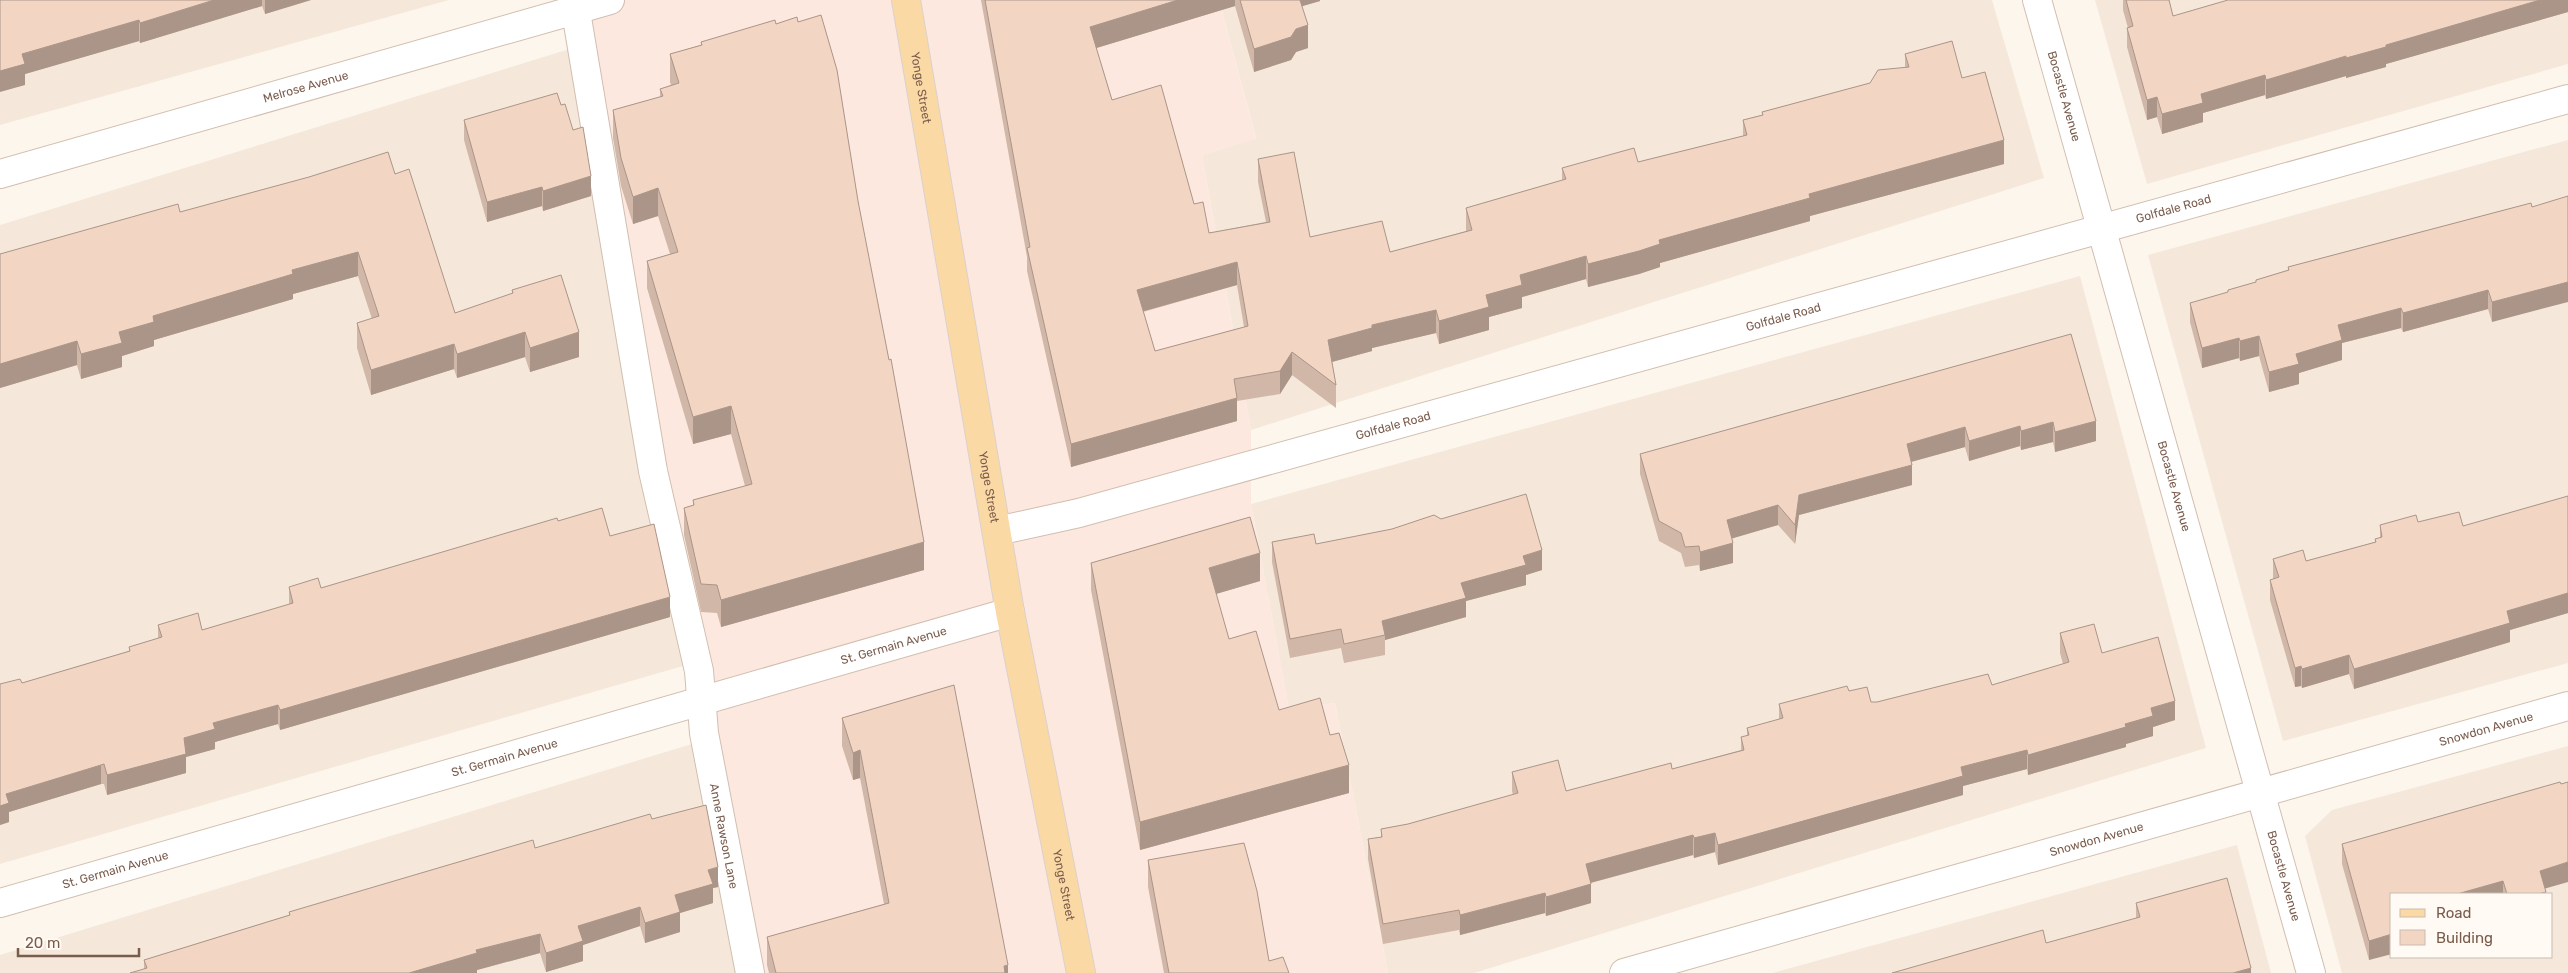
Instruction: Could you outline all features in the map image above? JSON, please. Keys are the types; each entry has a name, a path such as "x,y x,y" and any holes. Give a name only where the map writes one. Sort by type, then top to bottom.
{"main road":[{"name":"Yonge Street","path":"906,0 1010,612 1081,973"}],"street":[{"name":"Melrose Avenue","path":"0,174 575,5 610,0"},
{"name":"Bocastle Avenue","path":"2037,0 2100,230 2311,973"},
{"name":"Anne Rawson Lane","path":"575,5 653,471 699,671 704,733 750,973"},
{"name":"Golfdale Road","path":"996,531 1089,511 2568,99"},
{"name":"St. Germain Avenue","path":"0,903 1010,612"},
{"name":"Snowdon Avenue","path":"1624,973 2568,706"}],"shaded area":[{"path":"0,0 449,0 0,125"},
{"path":"569,0 1219,0 1256,139 1202,155 1251,430 1251,504 1289,709 1335,703 1388,973 749,973"},
{"path":"1219,0 1992,0 2044,178 1251,430 1202,155 1256,138"},
{"path":"2095,0 2568,0 2568,64 2147,184"},
{"path":"576,47 700,661 0,864 0,225"},
{"path":"2568,140 2568,663 2283,741 2148,255"},
{"path":"2080,276 2206,748 1474,973 1388,973 1335,703 1289,710 1251,504"},
{"path":"705,740 749,973 0,973 0,955"},
{"path":"2568,746 2568,973 2342,973 2305,836 2332,810"},
{"path":"2237,845 2271,973 1773,973"}],"building":[{"path":"0,0 214,0 140,23 139,20 22,54 25,64 0,71"},
{"path":"985,0 1178,0 1090,27 1112,100 1161,85 1194,204 1203,202 1209,233 1270,222 1258,159 1294,152 1310,237 1382,221 1390,252 1472,230 1466,208 1566,179 1562,168 1634,148 1638,162 1747,135 1743,120 1763,115 1762,112 1870,83 1878,70 1909,67 1905,54 1952,41 1962,78 1985,72 2004,140 1809,194 1810,198 1659,240 1660,244 1639,251 1588,264 1586,256 1520,275 1522,285 1486,295 1489,307 1439,321 1436,310 1372,325 1372,328 1328,340 1336,385 1292,352 1280,371 1234,379 1237,398 1071,444 1027,248 1030,247","holes":["1237,262 1248,326 1155,351 1137,290"]},
{"path":"1240,0 1300,0 1308,25 1296,29 1291,37 1254,49"},
{"path":"2126,0 2169,0 2173,16 2228,0 2540,0 2386,45 2386,47 2346,58 2346,56 2266,80 2265,75 2201,94 2203,103 2162,114 2157,97 2147,100 2127,28 2133,26"},
{"path":"821,15 837,70 858,201 889,360 891,359 924,542 721,600 717,585 701,584 684,508 694,505 693,500 752,484 731,406 693,417 647,261 678,252 658,188 633,197 621,158 613,110 663,96 660,89 679,83 670,54 702,45 701,42 775,20 776,24 797,17 798,22"},
{"path":"557,93 561,105 565,104 573,130 583,127 591,176 543,191 542,187 487,202 464,120"},
{"path":"388,152 395,174 409,169 455,313 513,293 512,290 561,275 579,332 530,348 525,332 457,354 454,344 371,370 357,323 379,316 358,252 292,270 293,274 153,316 154,322 119,332 122,343 81,354 77,341 0,364 0,254 178,204 180,212 309,177"},
{"path":"2568,196 2568,282 2492,302 2488,290 2403,313 2401,308 2338,325 2342,340 2296,354 2299,364 2269,372 2259,336 2240,341 2239,338 2202,348 2190,303 2228,292 2228,290 2289,270 2288,267 2531,203 2532,207"},
{"path":"2071,334 2096,421 2055,432 2053,422 2021,431 2020,426 1969,441 1965,427 1907,444 1912,465 1799,495 1795,525 1778,505 1727,520 1733,543 1700,552 1699,546 1685,547 1681,533 1659,521 1640,454"},
{"path":"1526,494 1542,550 1523,556 1526,565 1461,583 1466,598 1382,621 1385,635 1344,644 1341,629 1290,639 1272,542 1314,534 1316,544 1392,529 1434,515 1441,519"},
{"path":"2568,496 2568,593 2507,611 2510,623 2354,669 2349,655 2302,669 2301,666 2295,668 2270,580 2279,577 2273,559 2303,550 2306,561 2376,542 2375,539 2382,537 2380,525 2416,515 2418,522 2459,512 2463,526"},
{"path":"602,508 610,536 654,524 670,597 280,710 278,705 213,723 215,729 184,738 186,754 107,775 104,764 6,794 9,803 0,806 0,684 20,679 22,683 130,651 129,647 162,637 158,625 198,613 202,630 293,603 289,587 318,578 321,588 557,518 558,521"},
{"path":"1250,517 1260,553 1209,568 1229,639 1256,631 1279,710 1320,698 1330,735 1339,733 1349,765 1140,822 1091,563"},
{"path":"2094,624 2102,653 2158,637 2175,701 2151,708 2153,716 2125,724 2126,727 2028,755 2027,750 1961,767 1963,776 1718,845 1715,833 1694,838 1693,835 1586,864 1591,884 1546,897 1545,893 1460,915 1459,910 1383,924 1368,839 1382,837 1381,829 1408,824 1518,793 1512,772 1558,760 1566,791 1671,763 1672,769 1744,750 1741,737 1749,735 1747,728 1783,718 1779,704 1847,686 1849,691 1867,687 1871,702 1877,702 1988,674 1992,685 2069,662 2060,633"},
{"path":"954,685 1008,965 1004,966 1005,973 776,973 767,937 889,903 860,750 853,753 842,718"},
{"path":"2560,782 2561,784 2568,782 2568,862 2540,871 2546,892 2507,893 2503,881 2461,893 2390,893 2390,935 2369,941 2342,844"},
{"path":"706,805 718,867 708,870 713,884 675,895 680,912 645,923 640,907 578,926 583,941 546,953 540,934 476,950 477,953 409,973 130,973 147,968 144,960 290,915 289,912 533,840 535,848 650,814 652,819"},
{"path":"1244,843 1257,891 1269,961 1283,957 1289,973 1169,973 1148,860"},
{"path":"2227,878 2251,968 2233,973 1892,973 2043,930 2046,943 2140,917 2136,903"}]}
